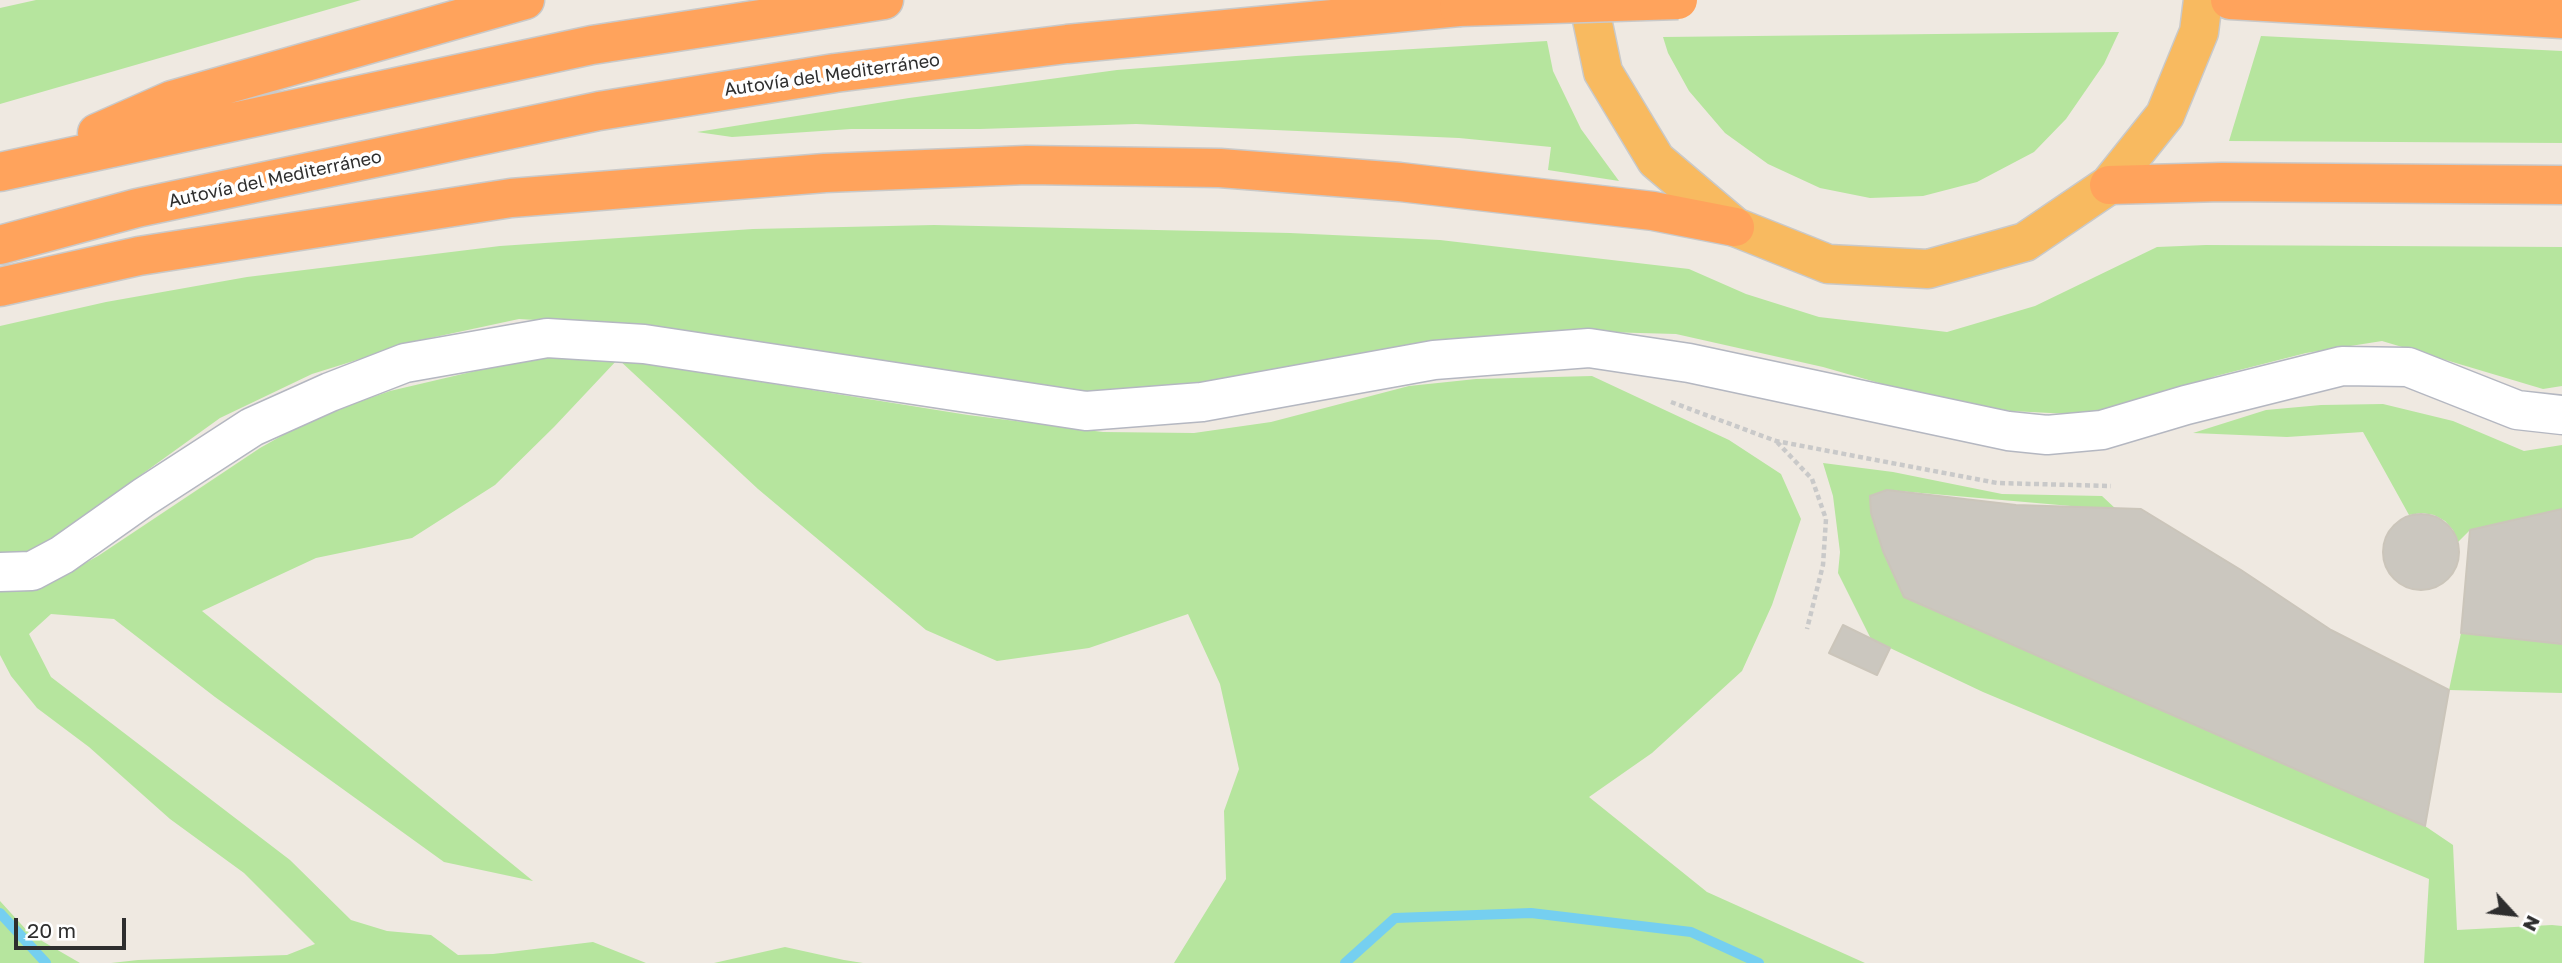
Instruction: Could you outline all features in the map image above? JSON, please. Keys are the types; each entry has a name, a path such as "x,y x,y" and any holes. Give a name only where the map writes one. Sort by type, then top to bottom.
{"highway":[{"path":"12,168 172,100 525,0"},
{"path":"12,168 592,45 884,0"},
{"path":"1588,0 1603,72 1656,160 1735,227"},
{"name":"Autovía del Mediterráneo","path":"0,245 136,208 599,111 835,73 1067,44 1459,7 1678,0"},
{"path":"0,287 139,256 511,198 825,173 1027,165 1220,167 1386,181 1653,211 1735,227 1828,264 1928,269 2025,242 2109,186 2165,115 2199,32 2203,0"},
{"path":"2230,0 2562,19"},
{"path":"2109,186 2222,182 2562,185"}],"street":[{"path":"0,572 32,571 62,555 144,497 252,427 330,392 405,363 547,338 644,344 1086,411 1202,402 1434,360 1589,348 1689,363 2008,431 2047,435 2102,430 2186,405 2342,366 2407,368 2517,410 2562,415"}],"path":[{"path":"1669,401 1776,441 1997,483 2110,486"},
{"path":"1776,441 1812,479 1826,519 1823,565 1807,629"}],"green space":[{"path":"36,0 361,0 0,104 0,8"},
{"path":"2119,32 2104,64 2066,119 2034,152 1977,182 1923,196 1870,198 1820,188 1768,164 1725,133 1689,91 1668,53 1663,37"},
{"path":"2261,36 2562,51 2562,143 2229,141"},
{"path":"1547,41 1553,71 1581,129 1619,181 1548,170 1551,147 1459,138 1136,124 980,129 851,129 732,137 697,132 909,98 1117,70"},
{"path":"934,225 1290,233 1440,240 1689,269 1746,294 1819,317 1947,332 2035,306 2157,247 2562,247 2562,386 2543,389 2382,341 2306,353 2216,376 2133,406 2070,414 2011,411 1935,399 1823,367 1676,334 1604,332 1216,384 1108,395 619,325 519,319 421,340 312,374 220,418 38,549 0,559 0,326 106,302 247,277 500,246 753,229"},
{"path":"535,357 618,359 495,485 412,538 316,558 202,611 533,881 444,862 215,697 114,619 51,614 29,634 51,677 290,860 351,920 387,931 431,935 458,955 493,954 593,942 646,963 111,963 287,955 315,944 244,873 170,819 89,747 37,708 11,676 0,655 0,588 47,584 98,556 260,448 315,417 390,391"},
{"path":"618,359 968,415 1103,432 1194,433 1271,422 1409,386 1476,379 1592,376 1729,440 1781,474 1801,519 1772,605 1742,671 1652,753 1589,797 1707,892 1865,963 1174,963 1226,879 1224,811 1239,769 1220,684 1188,614 1089,648 997,661 926,630 758,489"},
{"path":"2383,404 2453,421 2524,451 2562,445 2562,509 2470,530 2458,542 2445,521 2422,513 2409,515 2363,432 2287,437 2193,433 2266,410 2321,405"},
{"path":"1823,463 1893,472 2002,494 2102,496 2117,510 1887,490 1871,513 1883,551 1904,597 2425,826 2453,845 2457,930 2562,926 2562,963 2424,963 2429,879 1983,692 1871,639 1838,573 1840,552 1833,496"},
{"path":"2461,633 2562,644 2562,693 2449,690"},
{"path":"0,901 30,934 80,963 0,963"},
{"path":"785,947 844,960 863,963 714,963"}],"building":[{"path":"1887,490 2016,505 2141,509 2241,570 2331,630 2449,690 2425,826 1904,597 1883,551 1871,513 1870,496"},
{"path":"2562,509 2562,644 2461,633 2470,530"},
{"path":"2421,514 2436,517 2448,525 2456,537 2459,552 2456,567 2448,579 2436,587 2421,590 2406,587 2394,579 2386,567 2383,552 2386,537 2394,525 2406,517"},
{"path":"1843,625 1890,648 1877,675 1829,653"}],"waterway":[{"path":"0,913 46,963"},
{"path":"1345,963 1395,918 1531,913 1691,932 1759,963"}]}
